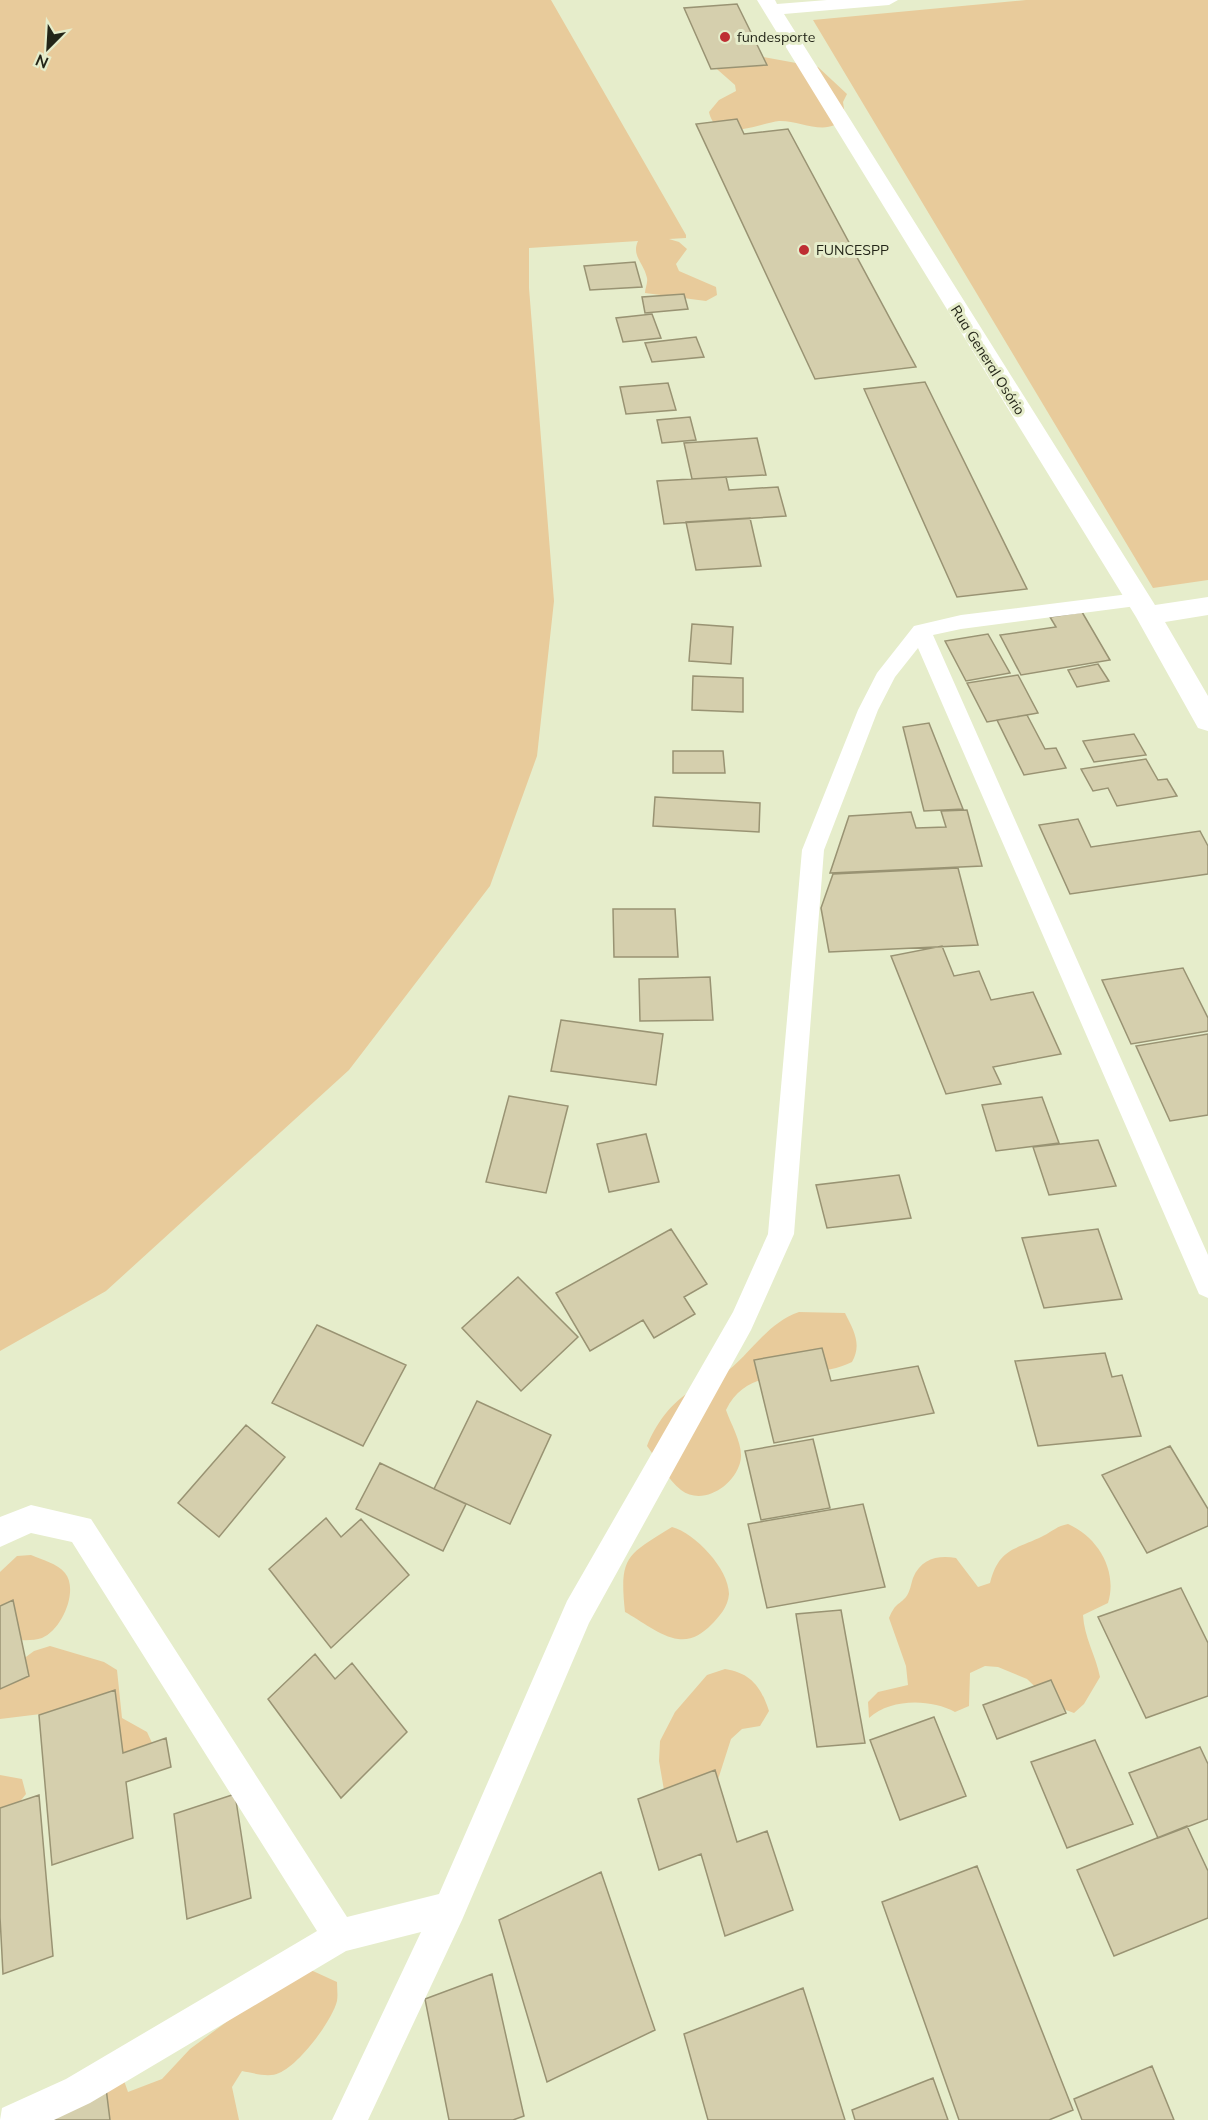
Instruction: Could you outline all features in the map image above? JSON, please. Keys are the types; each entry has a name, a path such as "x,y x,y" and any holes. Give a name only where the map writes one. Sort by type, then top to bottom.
{"street":[{"path":"769,5 889,0"},
{"name":"Rua General Osório","path":"769,5 1143,607 1208,721"},
{"path":"1143,607 1208,606"}],"lane":[{"path":"351,2120 450,1908 578,1612 742,1321 781,1234 813,850 868,710 887,674 921,631 961,622 1143,607"},
{"path":"921,631 1208,1285"},
{"path":"0,1532 31,1519 81,1529 340,1936"},
{"path":"14,2120 78,2091 340,1936 450,1908"}],"shaded area":[{"path":"0,0 551,0 686,235 686,238 669,239 679,242 687,249 676,264 679,271 716,287 717,295 706,301 645,293 647,278 636,251 638,241 529,248 529,288 554,601 537,756 490,886 349,1070 106,1291 0,1351"},
{"path":"1026,0 1208,0 1208,580 1153,588 813,20"},
{"path":"752,55 818,67 847,94 843,102 845,116 838,123 823,127 779,121 740,130 720,128 713,122 709,112 719,100 736,91 735,85 710,63"},
{"path":"799,1312 845,1313 857,1343 852,1362 836,1368 766,1378 750,1384 737,1394 726,1410 741,1450 740,1463 731,1480 716,1492 707,1495 698,1496 681,1490 667,1475 647,1446 660,1422 678,1400 732,1368 767,1332 787,1317"},
{"path":"1068,1524 1088,1537 1096,1546 1108,1567 1110,1579 1108,1603 1083,1615 1100,1677 1084,1704 1074,1713 1055,1706 1027,1679 998,1667 985,1666 970,1673 969,1706 955,1712 923,1703 900,1704 878,1711 869,1718 868,1702 878,1692 908,1685 906,1666 889,1618 895,1607 907,1595 920,1566 936,1558 956,1558 978,1587 990,1583 1003,1556"},
{"path":"672,1527 691,1536 709,1553 723,1574 729,1594 725,1607 714,1622 700,1634 687,1639 671,1638 625,1612 623,1579 629,1559 645,1544"},
{"path":"31,1555 54,1564 65,1573 69,1580 69,1599 62,1618 49,1634 36,1640 14,1640 0,1629 0,1572 17,1556"},
{"path":"50,1646 104,1662 117,1670 122,1718 147,1732 153,1745 127,1766 49,1713 0,1719 0,1676 34,1651"},
{"path":"725,1669 742,1674 754,1682 769,1711 760,1726 742,1729 731,1739 714,1792 665,1796 659,1761 660,1741 675,1712 707,1675"},
{"path":"0,1775 22,1779 26,1794 14,1809 0,1819"},
{"path":"302,1966 337,1982 337,1999 334,2010 314,2042 287,2068 271,2075 242,2071 232,2087 239,2120 31,2120 122,2075 128,2092 162,2079 190,2049"}],"building":[{"name":"fundesporte","path":"737,4 767,65 711,69 684,8"},
{"name":"FUNCESPP","path":"737,119 744,134 788,129 916,367 815,379 696,124"},
{"path":"635,262 642,287 590,290 584,266"},
{"path":"684,294 688,309 645,313 642,297"},
{"path":"652,314 661,338 623,342 616,318"},
{"path":"696,337 704,357 652,362 645,343"},
{"path":"925,382 1027,589 957,597 864,389"},
{"path":"668,383 676,410 626,414 620,387"},
{"path":"690,417 696,440 662,443 657,420"},
{"path":"757,438 766,475 692,479 684,443"},
{"path":"726,477 729,490 778,487 786,516 664,524 657,481"},
{"path":"750,518 761,566 696,570 686,522"},
{"path":"1082,612 1110,660 1021,675 1000,635 1056,627 1050,617"},
{"path":"692,624 733,627 731,664 689,661"},
{"path":"988,634 1010,673 966,681 945,641"},
{"path":"1098,664 1109,681 1077,687 1068,670"},
{"path":"1018,675 1038,713 987,722 967,683"},
{"path":"693,676 743,678 743,712 692,710"},
{"path":"1027,715 1045,749 1056,748 1066,768 1024,775 997,720"},
{"path":"929,723 963,809 924,811 903,727"},
{"path":"1134,734 1146,755 1094,762 1083,741"},
{"path":"673,751 723,751 725,773 673,773"},
{"path":"1146,759 1158,780 1167,779 1177,796 1117,806 1108,788 1093,791 1081,769"},
{"path":"655,797 760,803 759,832 653,826"},
{"path":"967,810 982,866 830,873 849,816 911,812 916,828 946,827 941,811"},
{"path":"1078,819 1091,847 1200,831 1208,846 1208,874 1070,894 1039,825"},
{"path":"958,868 978,945 829,952 821,908 833,874"},
{"path":"613,909 675,909 678,957 614,957"},
{"path":"942,946 954,976 979,971 991,1000 1033,992 1061,1054 993,1067 1001,1084 946,1094 891,956"},
{"path":"1183,968 1208,1018 1208,1031 1131,1044 1102,980"},
{"path":"710,977 713,1020 640,1021 639,979"},
{"path":"561,1020 663,1034 656,1085 551,1071"},
{"path":"1208,1034 1208,1115 1170,1121 1136,1046"},
{"path":"509,1096 568,1106 546,1193 486,1182"},
{"path":"1042,1097 1059,1143 996,1151 982,1105"},
{"path":"646,1134 659,1182 609,1192 597,1144"},
{"path":"1098,1140 1116,1186 1049,1195 1033,1147"},
{"path":"899,1175 911,1218 827,1228 816,1185"},
{"path":"671,1229 707,1284 684,1297 695,1314 654,1338 643,1320 590,1351 556,1293"},
{"path":"1098,1229 1122,1299 1044,1308 1022,1238"},
{"path":"518,1277 578,1337 521,1391 462,1328"},
{"path":"317,1325 406,1365 363,1446 272,1403"},
{"path":"822,1348 831,1381 918,1366 934,1413 774,1443 754,1360"},
{"path":"1105,1353 1112,1377 1122,1375 1141,1436 1038,1446 1015,1361"},
{"path":"477,1401 551,1435 510,1524 434,1489"},
{"path":"246,1425 285,1457 219,1537 178,1503"},
{"path":"813,1439 830,1508 761,1520 745,1451"},
{"path":"1170,1446 1208,1509 1208,1526 1147,1553 1102,1475"},
{"path":"380,1463 466,1504 443,1551 356,1509"},
{"path":"863,1504 885,1587 767,1608 748,1524"},
{"path":"326,1518 341,1537 361,1519 409,1575 331,1648 269,1569"},
{"path":"1181,1588 1208,1643 1208,1696 1146,1718 1098,1617"},
{"path":"13,1600 29,1676 0,1689 0,1606"},
{"path":"841,1610 865,1743 817,1747 796,1614"},
{"path":"315,1654 335,1679 352,1663 407,1732 341,1798 268,1699"},
{"path":"1051,1680 1066,1713 997,1739 983,1705"},
{"path":"115,1690 123,1753 166,1738 171,1767 126,1782 133,1838 52,1865 39,1715"},
{"path":"934,1717 966,1796 900,1820 870,1740"},
{"path":"1095,1740 1133,1824 1067,1848 1031,1762"},
{"path":"1200,1747 1208,1764 1208,1819 1158,1838 1129,1773"},
{"path":"715,1770 737,1842 767,1831 793,1910 725,1936 701,1854 659,1870 638,1799"},
{"path":"235,1794 251,1898 187,1919 174,1814"},
{"path":"39,1795 53,1956 3,1974 0,1917 0,1808"},
{"path":"1187,1826 1208,1871 1208,1918 1114,1956 1077,1870"},
{"path":"977,1866 1073,2110 1049,2120 959,2120 882,1902"},
{"path":"601,1872 655,2030 547,2082 499,1920"},
{"path":"492,1974 524,2116 513,2120 449,2120 425,1999"},
{"path":"803,1988 845,2120 708,2120 684,2034"},
{"path":"1152,2066 1174,2120 1082,2120 1074,2099"},
{"path":"933,2078 948,2120 855,2120 852,2110"},
{"path":"106,2088 110,2120 46,2120"}],"place":[{"name":"fundesporte","path":"725,37"},
{"name":"FUNCESPP","path":"804,250"}]}
